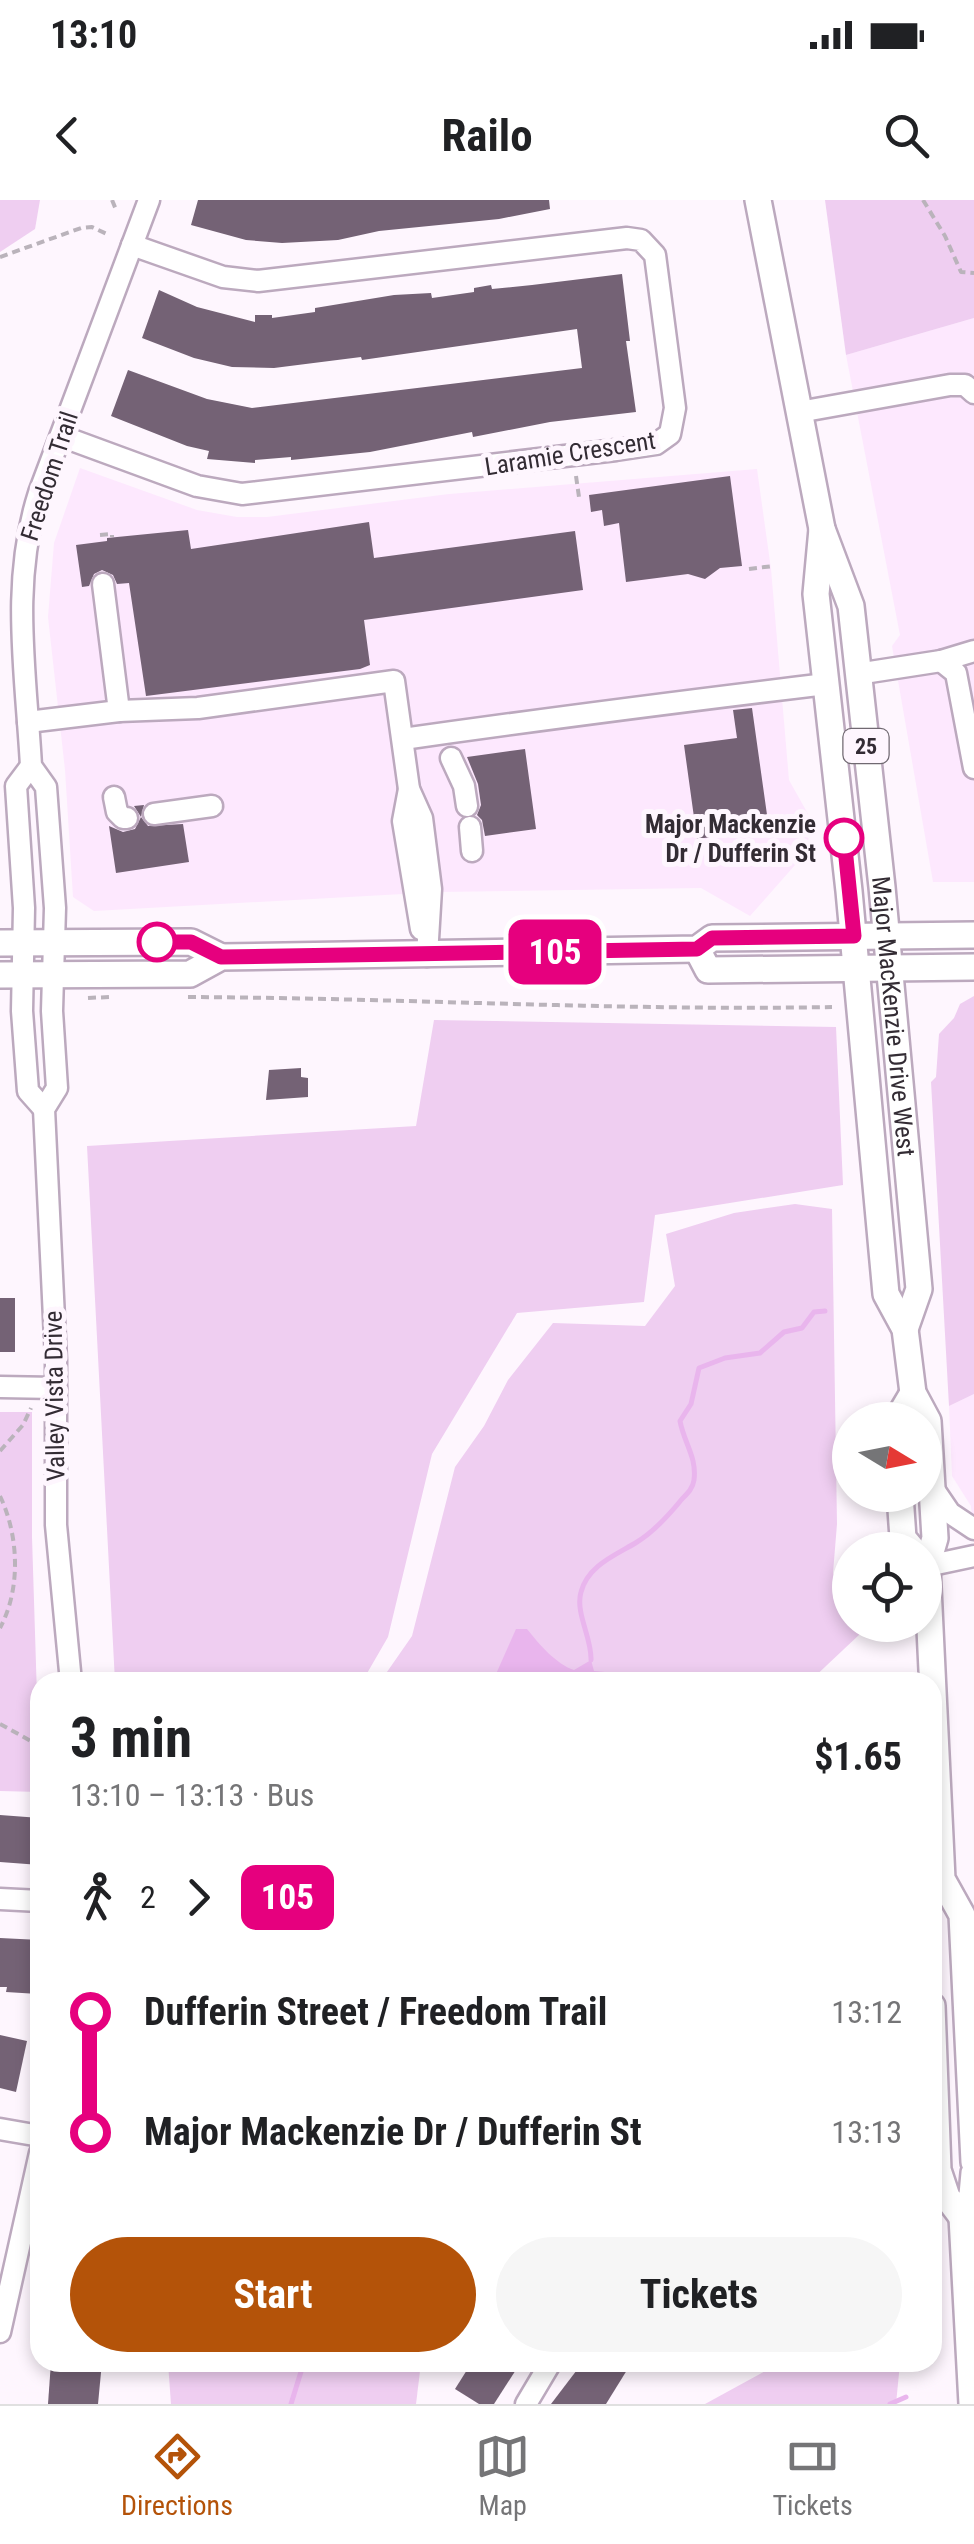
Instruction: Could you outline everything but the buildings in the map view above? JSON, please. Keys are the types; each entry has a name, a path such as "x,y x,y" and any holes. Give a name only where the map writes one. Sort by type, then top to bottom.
{"main road":[{"name":"Major MacKenzie Drive West","path":"758,200 822,529 851,606 919,1289 905,1329"},
{"name":"Major MacKenzie Drive West","path":"822,529 816,594 854,936 886,1294 905,1329 913,1392 918,1402"},
{"path":"12,943 191,942 221,957 427,956 697,949 712,938 974,935"},
{"path":"697,949 708,970 974,967"},
{"path":"11,975 190,974 221,957"},
{"path":"908,1402 913,1392"},
{"name":"Major MacKenzie Drive West","path":"926,1642 927,1672"},
{"name":"Major MacKenzie Drive West","path":"942,1895 962,1914 974,2162"},
{"path":"972,2404 962,2218 972,2195 974,2173"},
{"path":"942,2182 947,2198 962,2218"}],"street":[{"name":"Freedom Trail","path":"53,974 55,908 46,787 31,766 20,617 23,564 32,516 149,200"},
{"name":"Laramie Crescent","path":"60,436 197,486 242,494 616,450 656,444 670,434 674,408 655,256 642,240 610,240 258,282 224,277 132,245"},
{"path":"799,412 950,385 965,385 974,393"},
{"path":"103,584 119,711"},
{"path":"857,674 941,660 974,650"},
{"path":"941,660 966,684 974,768"},
{"path":"28,722 119,711 198,708 394,681 409,788 403,821 412,890 427,956"},
{"path":"402,739 826,684"},
{"path":"451,758 464,786 472,851"},
{"name":"Freedom Trail","path":"11,975 12,943 24,908 16,786 31,766"},
{"path":"114,797 117,812 128,818"},
{"path":"154,814 212,806"},
{"name":"Valley Vista Drive","path":"53,974 57,1088 44,1109 56,1388 56,1535 70,1672"},
{"name":"Valley Vista Drive","path":"11,975 22,1012 28,1092 44,1109"},
{"path":"0,1387 56,1388"},
{"path":"942,1501 950,1513 974,1529"},
{"path":"942,1558 974,1556"},
{"path":"0,1899 30,1900"},
{"path":"942,2013 970,2023"},
{"path":"942,2034 970,2023"},
{"path":"0,2129 30,2134"},
{"path":"0,2332 30,2198"},
{"path":"526,2404 546,2372"}],"path":[{"path":"112,200 118,212"},
{"path":"922,200 945,236 961,272 974,272"},
{"path":"0,257 81,228 92,227 109,235"},
{"path":"576,476 579,497"},
{"path":"100,535 112,537"},
{"path":"749,569 773,566"},
{"path":"84,998 113,997"},
{"path":"180,997 359,998 715,1009 832,1007"},
{"path":"0,1451 31,1408"},
{"path":"0,1496 8,1512 15,1549 12,1592 0,1628"},
{"path":"0,1724 30,1740"}],"shaded area":[{"path":"0,200 40,200 35,229 0,252"},
{"path":"825,200 974,200 974,318 846,355"},
{"path":"974,318 974,882 933,882 892,646 900,635 846,355"},
{"path":"80,468 197,510 237,517 267,517 449,494 757,469 771,569 789,780 812,821 806,823 810,848 750,916 701,888 439,892 94,911 73,897 65,770 48,617 54,543"},
{"path":"974,996 974,1394 949,1406 931,1082 936,1077 939,1034 954,1018 960,1004"},
{"path":"434,1020 836,1027 843,1185 655,1215 644,1302 517,1313 432,1454 388,1637 368,1672 114,1672 87,1146 416,1126"},
{"path":"795,1204 832,1209 835,1402 832,1402 832,1512 837,1512 837,1524 836,1532 832,1532 832,1642 852,1642 820,1672 387,1672 412,1636 455,1467 484,1426 508,1380 553,1323 645,1326 675,1286 666,1234 734,1213"},
{"path":"974,1394 974,1542 971,1506 952,1476 949,1406"},
{"path":"0,1412 32,1412 36,1672 30,1672 30,1792 0,1791"},
{"path":"516,1629 527,1629 567,1667 574,1670 591,1660 594,1671 605,1672 497,1672"},
{"path":"169,2372 420,2372 416,2404 171,2404"},
{"path":"764,2372 899,2372 896,2404 705,2404"}],"waterway":[{"path":"591,1660 580,1608 585,1583 604,1562 656,1528 693,1486 694,1464 680,1421 691,1404 699,1368 725,1358 760,1353 784,1332 802,1328 814,1312 825,1311"},
{"path":"291,2404 301,2372"},
{"path":"890,2404 906,2397"}],"bus line":[{"name":"105","path":"157,942 191,942 221,957 427,956 697,949 712,938 854,936 844,838"}],"place":[{"name":"Major Mackenzie Dr / Dufferin St","path":"844,838"}]}
